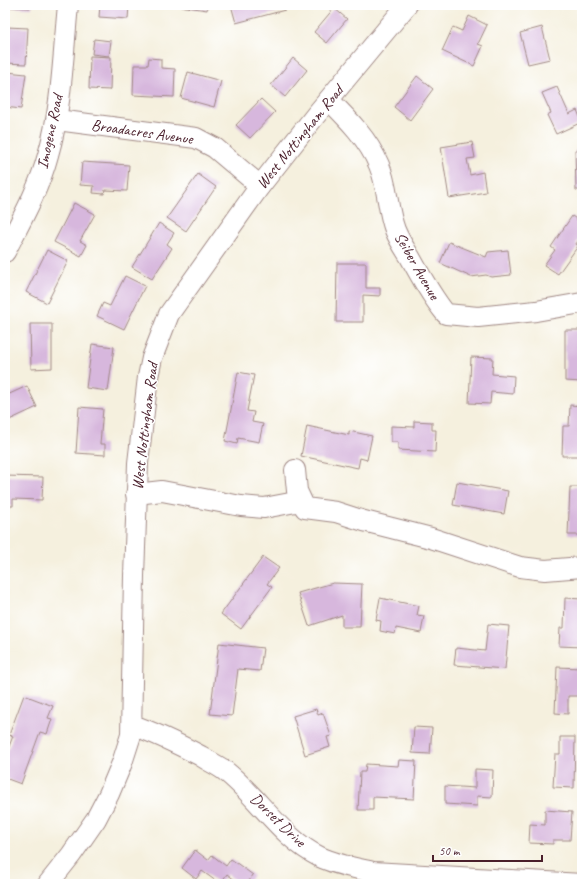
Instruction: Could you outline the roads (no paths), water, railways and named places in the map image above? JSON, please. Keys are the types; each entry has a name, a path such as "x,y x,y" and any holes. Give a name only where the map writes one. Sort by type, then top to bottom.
{"street":[{"name":"Imogene Road","path":"5,252 29,205 48,156 56,120 68,5"},
{"name":"West Nottingham Road","path":"48,884 71,855 96,819 122,763 131,735 136,494 138,463 148,377 152,358 162,331 169,314 260,186 407,5"},
{"name":"Seiber Avenue","path":"329,100 350,120 367,143 379,165 385,182 389,211 395,230 420,276 436,302 446,314 478,317 536,311 582,303"},
{"name":"Broadacres Avenue","path":"56,120 196,138 215,148 234,162 260,186"},
{"path":"295,470 296,491 305,508 336,512 364,521 431,538 520,568 545,570 582,567"},
{"path":"136,494 162,491 240,506 264,508 301,501"},
{"name":"Dorset Drive","path":"132,725 155,733 182,746 223,769 243,786 300,845 320,857 344,866 373,872 582,884"}]}
